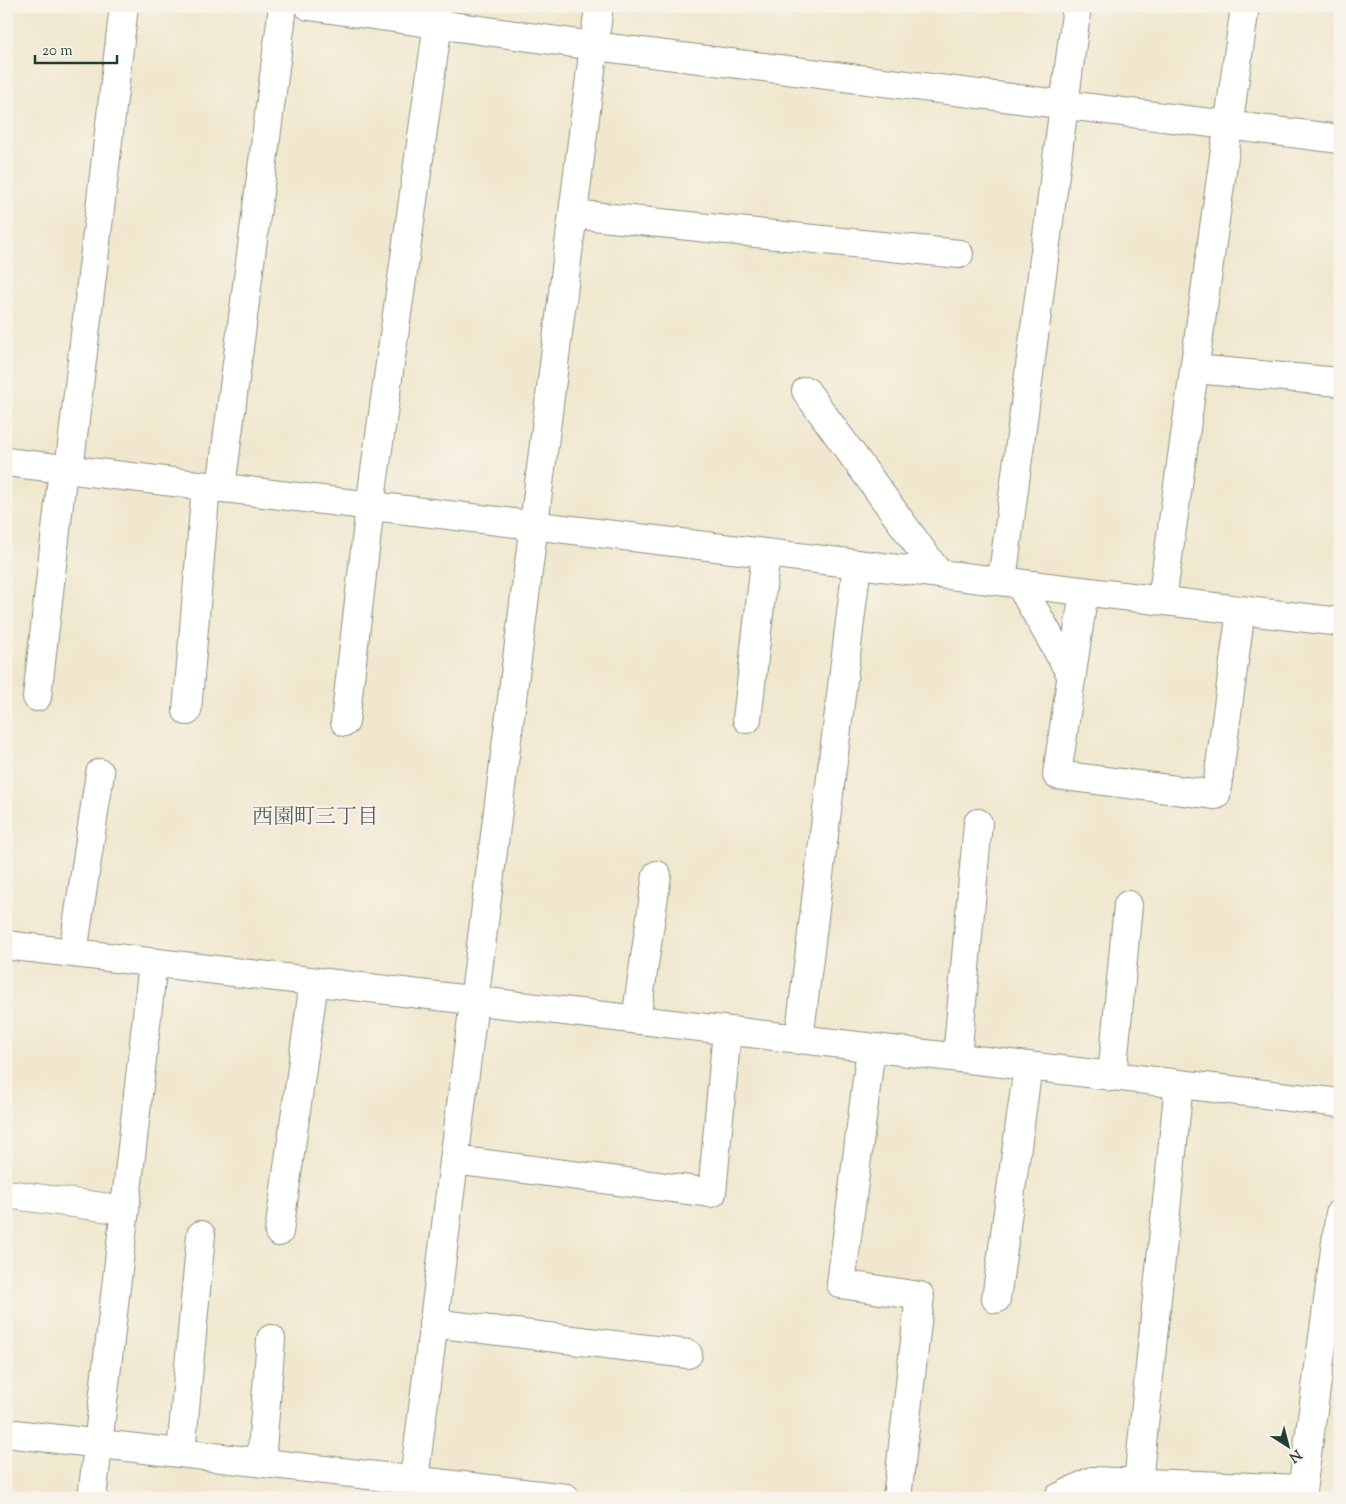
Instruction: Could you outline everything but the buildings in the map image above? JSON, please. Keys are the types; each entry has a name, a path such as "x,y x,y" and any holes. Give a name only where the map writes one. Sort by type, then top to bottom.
{"street":[{"path":"37,697 124,6"},
{"path":"187,711 214,487 283,6"},
{"path":"309,6 438,22 594,46 1340,139"},
{"path":"414,1480 600,6"},
{"path":"1072,676 1011,582 1064,105 1077,6"},
{"path":"1162,600 1245,6"},
{"path":"345,722 370,506 438,22"},
{"path":"573,214 959,254"},
{"path":"1194,369 1340,382"},
{"path":"806,391 939,574"},
{"path":"6,462 1340,622"},
{"path":"747,719 766,553"},
{"path":"798,1040 857,564"},
{"path":"1084,591 1057,775 1216,796 1241,610"},
{"path":"73,953 100,773"},
{"path":"957,1058 978,823"},
{"path":"636,1020 657,874"},
{"path":"1112,1077 1128,905"},
{"path":"6,945 1340,1103"},
{"path":"92,1498 153,963"},
{"path":"279,1232 314,982"},
{"path":"454,1160 712,1193 727,1031"},
{"path":"871,1048 842,1284 920,1296 897,1498"},
{"path":"996,1298 1028,1066"},
{"path":"1138,1483 1179,1084"},
{"path":"6,1194 125,1210"},
{"path":"1058,1498 1092,1481 1301,1493 1340,1213"},
{"path":"181,1453 201,1235"},
{"path":"433,1323 688,1354"},
{"path":"261,1462 271,1339"},
{"path":"6,1433 414,1480 506,1494 566,1498"}],"district":[{"name":"西園町三丁目","path":"315,818"}]}
